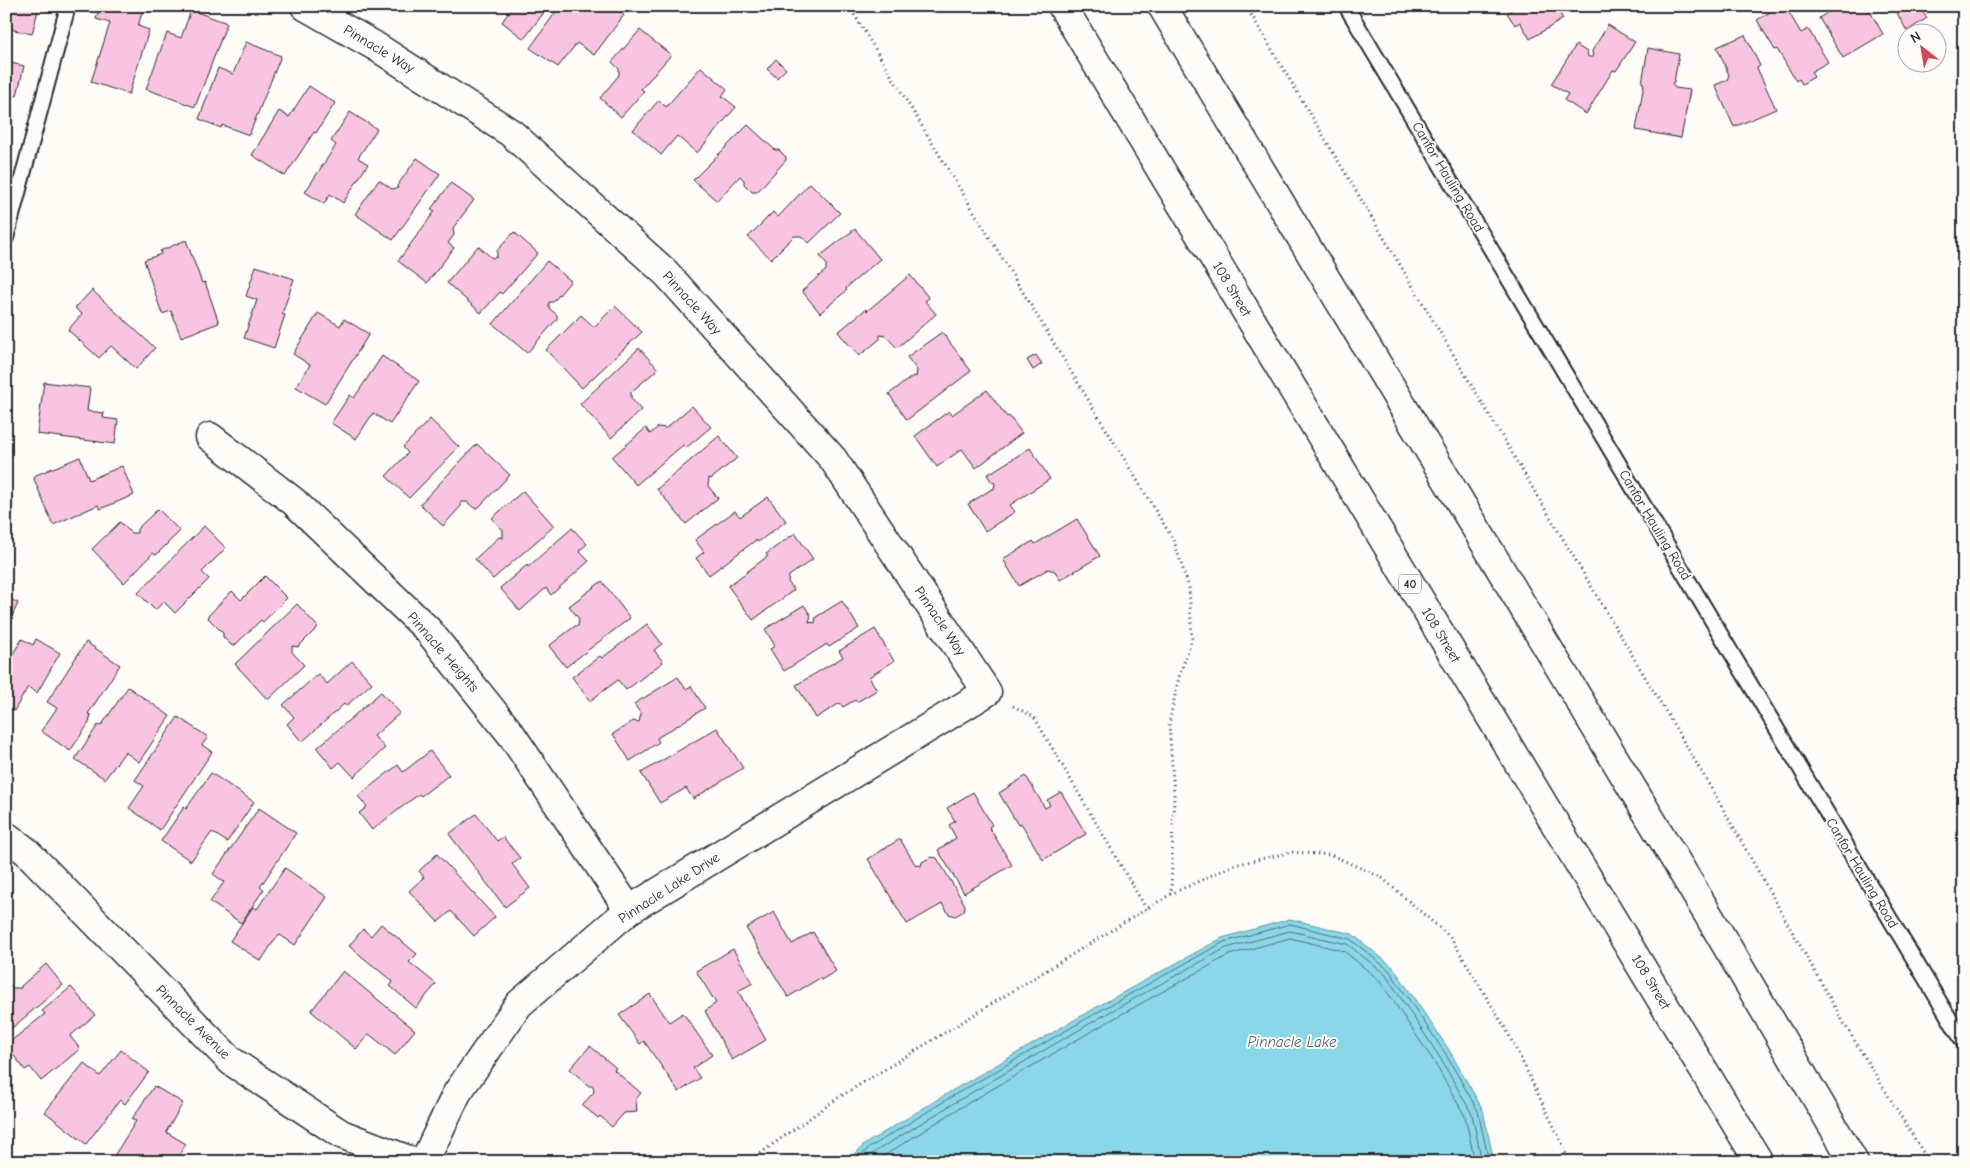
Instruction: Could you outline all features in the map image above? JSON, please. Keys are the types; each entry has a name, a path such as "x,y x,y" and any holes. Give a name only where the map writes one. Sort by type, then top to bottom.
{"street":[{"name":"Pinnacle Way","path":"305,6 375,46 511,133 666,273 832,459 987,692"},
{"name":"108 Street","path":"1062,6 1759,1162"},
{"path":"1162,6 1709,916 1854,1162"},
{"name":"Pinnacle Heights","path":"210,437 293,501 427,629 511,734 629,910"},
{"name":"Pinnacle Lake Drive","path":"424,1162 457,1093 519,1004 629,910 987,692"},
{"name":"Pinnacle Avenue","path":"6,836 26,851 230,1060 341,1134 414,1162"}],"lane":[{"path":"6,238 68,6"},
{"name":"Canfor Hauling Road","path":"1346,6 1964,1043"}],"path":[{"path":"849,6 1174,541 1189,588 1192,640 1179,677 1169,723 1174,794 1171,894"},
{"path":"1246,6 1710,786 1845,1025 1929,1162"},
{"path":"987,692 1034,717 1148,910"},
{"path":"748,1162 838,1098 1148,910 1171,894 1234,865 1292,852 1331,855 1381,877 1452,938 1508,1033 1565,1149 1567,1162"}],"water":[{"name":"Pinnacle Lake","path":"1290,919 1352,934 1393,967 1449,1050 1483,1110 1494,1162 847,1162 865,1144 948,1093 1102,1004 1222,938"}],"building":[{"path":"6,6 39,6 32,34 6,28"},
{"path":"100,6 144,6 138,26 149,30 129,94 91,82 110,23 96,19"},
{"path":"513,6 543,6 542,8 545,11 524,39 502,22"},
{"path":"560,6 612,6 624,15 594,55 577,43 558,67 530,48"},
{"path":"1513,6 1568,6 1559,12 1563,19 1530,39 1520,22 1515,25 1507,13 1512,10"},
{"path":"1780,6 1785,6 1801,33 1808,29 1828,62 1811,72 1814,77 1802,84 1799,79 1796,81 1757,20"},
{"path":"1834,6 1867,6 1883,34 1843,58 1819,18 1833,9"},
{"path":"1893,6 1931,6 1922,11 1927,18 1921,22 1902,22"},
{"path":"191,10 227,23 195,107 146,89 167,33 181,38"},
{"path":"1608,25 1635,42 1616,71 1613,70 1586,114 1564,100 1568,94 1551,84 1576,45 1587,52 1588,57 1593,57 1592,51"},
{"path":"640,30 671,55 641,89 644,91 621,117 600,98 619,75 619,69 612,62"},
{"path":"1745,35 1760,66 1757,68 1776,109 1734,127 1715,85 1727,80 1729,75 1717,47"},
{"path":"246,42 281,56 249,135 222,125 221,128 199,119 218,68 233,74"},
{"path":"1648,48 1679,54 1674,82 1672,83 1675,88 1690,90 1681,138 1636,130"},
{"path":"776,59 786,69 777,78 767,69"},
{"path":"6,62 24,66 17,96 6,94"},
{"path":"701,67 727,89 722,96 736,107 697,153 677,136 661,155 633,130 659,100 666,107"},
{"path":"309,86 335,103 285,176 252,155 279,111 289,117"},
{"path":"350,112 377,129 358,158 368,164 343,203 330,194 324,204 305,192 336,145 331,141"},
{"path":"748,125 775,150 779,150 786,157 786,160 757,192 752,192 744,184 744,180 740,176 717,201 693,180"},
{"path":"417,158 440,174 393,240 355,214 379,180 392,189 398,188 397,186"},
{"path":"451,183 474,200 453,228 454,235 448,243 454,248 427,283 398,261 435,211 431,209"},
{"path":"810,183 840,213 809,243 801,236 794,236 771,259 748,237 773,212 778,217"},
{"path":"855,229 880,259 820,313 802,291 826,270 826,264 820,256"},
{"path":"514,232 538,253 502,294 500,292 481,313 447,283 478,246 492,258 497,257 497,251"},
{"path":"186,240 202,283 205,282 219,323 181,337 171,311 162,314 144,260 161,254 160,251"},
{"path":"547,261 571,281 553,302 549,302 549,308 557,315 557,319 527,353 493,324"},
{"path":"256,266 294,279 282,314 285,315 274,348 244,338 257,300 246,296"},
{"path":"910,275 929,298 925,301 936,314 897,348 886,336 880,335 880,339 859,356 838,332 866,309 867,311"},
{"path":"92,290 155,348 136,369 111,346 99,358 68,330 82,314 75,308"},
{"path":"615,306 642,332 582,388 546,350 581,315 594,327"},
{"path":"318,313 340,326 344,319 369,334 325,404 296,387 310,365 293,354"},
{"path":"942,332 971,371 907,420 889,394 913,376 916,377 917,370 907,357"},
{"path":"639,348 658,369 631,392 631,398 641,410 611,438 580,404"},
{"path":"1036,355 1042,364 1033,370 1027,360"},
{"path":"382,356 419,381 390,424 373,413 356,439 331,423 350,395 354,398"},
{"path":"44,382 90,388 87,411 104,413 103,418 118,420 115,444 37,434"},
{"path":"987,390 1007,417 1009,416 1022,433 976,468 962,449 937,467 915,436 949,411 952,415"},
{"path":"692,406 711,427 686,448 683,445 636,485 612,457 646,428 650,434 658,427 666,428"},
{"path":"430,419 459,447 409,498 386,476 408,453 403,447"},
{"path":"719,436 737,458 711,479 709,478 708,486 718,498 686,524 657,489"},
{"path":"477,444 510,475 478,508 474,508 467,502 461,502 461,506 443,526 420,504"},
{"path":"1030,448 1050,479 1010,505 1015,512 985,531 968,504 994,489 995,483 987,475"},
{"path":"80,457 89,480 122,466 134,495 100,509 98,505 53,525 34,479 36,475"},
{"path":"523,491 554,526 493,579 475,559 499,537 503,538 503,530 492,518"},
{"path":"768,497 786,521 758,542 756,540 709,575 696,558 704,552 695,540 735,511 740,517"},
{"path":"158,509 180,531 156,555 153,553 124,583 92,549 120,522 131,533 137,533 137,529"},
{"path":"1077,519 1100,556 1060,580 1055,571 1048,569 1019,586 1003,559 1033,541 1035,544"},
{"path":"204,526 226,548 202,572 209,579 175,613 164,602 155,610 138,593"},
{"path":"572,528 587,544 579,551 589,561 551,595 546,588 520,611 500,588 527,565 528,567"},
{"path":"795,533 813,559 789,576 788,582 794,590 753,620 728,586 768,556 766,554"},
{"path":"265,576 287,598 263,622 261,620 235,645 231,645 223,637 223,633 207,617 232,591 241,600"},
{"path":"602,581 630,618 566,667 549,646 575,626 578,626 579,619 569,606"},
{"path":"6,597 18,603 6,630"},
{"path":"842,601 859,628 829,647 827,644 784,671 770,649 775,646 765,629 804,605 811,616 809,622 815,623 816,617"},
{"path":"297,604 318,627 298,647 292,646 292,652 304,665 267,699 235,664"},
{"path":"647,624 662,644 654,650 663,662 626,690 618,680 590,701 572,677 600,656 602,658"},
{"path":"875,629 894,661 869,677 877,690 857,702 855,700 843,707 840,703 816,718 796,685 843,657 839,651"},
{"path":"22,639 33,645 36,639 60,653 37,693 28,687 14,711 6,706 6,665"},
{"path":"86,642 120,665 88,714 91,715 89,723 70,751 41,731 57,708 47,702"},
{"path":"352,661 372,683 346,706 344,704 302,742 287,724 294,717 283,705 318,674 327,684"},
{"path":"678,677 686,689 691,686 705,708 657,738 659,742 630,761 613,734 633,721 639,722 641,714 634,704"},
{"path":"128,687 170,716 139,762 125,752 105,779 75,759 98,725 101,726"},
{"path":"381,692 400,713 374,736 385,748 354,777 340,762 333,768 317,748"},
{"path":"178,717 208,737 202,745 212,752 160,830 129,808 144,786 135,780"},
{"path":"717,728 743,768 693,799 686,788 660,803 641,773"},
{"path":"430,751 449,775 421,796 419,794 372,830 359,813 367,807 358,796 398,765 403,772"},
{"path":"211,773 254,802 227,842 212,832 191,861 161,841 184,807 186,809"},
{"path":"1026,776 1045,808 1050,805 1047,800 1061,792 1086,834 1043,860 1021,823 1018,825 999,793"},
{"path":"973,792 992,825 989,827 1012,865 964,893 938,850 956,838 949,825 955,821 947,808"},
{"path":"259,808 296,833 260,887 264,889 241,923 210,902 224,882 213,874"},
{"path":"476,814 497,841 503,837 520,858 512,864 530,888 505,907 449,834"},
{"path":"900,839 915,864 921,866 922,862 931,857 937,858 965,905 964,911 955,916 949,914 942,904 907,924 868,859"},
{"path":"437,854 495,917 474,936 451,911 438,922 409,891 424,877 419,871"},
{"path":"285,868 327,897 295,945 280,935 275,939 261,961 230,941 253,907 257,909"},
{"path":"774,912 792,944 813,932 836,971 788,997 746,928"},
{"path":"381,924 417,954 409,962 436,984 416,1008 390,986 393,982 349,946 363,929 371,936"},
{"path":"733,949 753,983 738,991 766,1040 732,1060 705,1011 716,1003 696,971"},
{"path":"46,964 63,985 6,1033 6,981 13,988 21,988"},
{"path":"343,971 415,1030 395,1055 369,1034 356,1049 311,1011"},
{"path":"71,987 95,1015 70,1036 80,1049 41,1081 30,1067 25,1070 6,1045 45,1014 42,1011"},
{"path":"650,994 669,1022 683,1013 712,1055 693,1068 700,1078 679,1092 644,1041 640,1044 619,1015"},
{"path":"590,1046 641,1093 636,1099 637,1112 624,1113 612,1127 600,1116 598,1118 582,1105 594,1092 593,1086 589,1086 570,1069"},
{"path":"121,1050 149,1072 125,1104 120,1100 86,1144 45,1112 84,1063 100,1076"},
{"path":"154,1086 183,1103 166,1132 186,1144 175,1162 123,1162 114,1156 136,1121 132,1119"}]}
